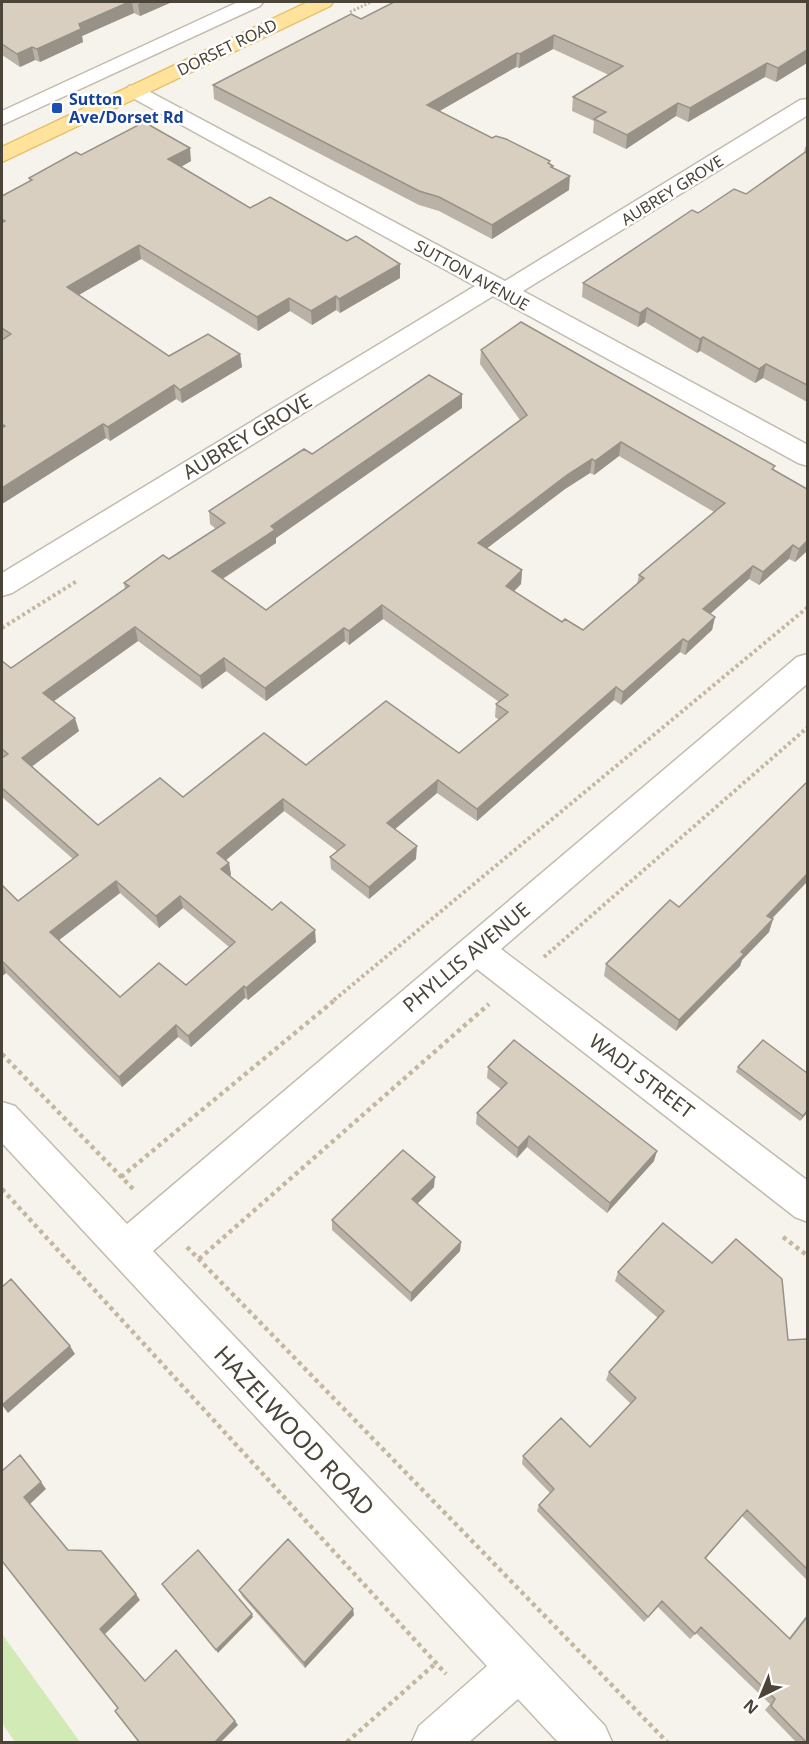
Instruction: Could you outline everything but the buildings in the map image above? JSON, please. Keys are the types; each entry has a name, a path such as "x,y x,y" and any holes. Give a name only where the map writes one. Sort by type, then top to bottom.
{"main road":[{"name":"DORSET ROAD","path":"2,155 323,2"}],"street":[{"path":"5,114 253,2"},
{"name":"SUTTON AVENUE","path":"137,90 807,457"},
{"name":"AUBREY GROVE","path":"2,586 807,105"},
{"name":"PHYLLIS AVENUE","path":"125,1250 807,665"},
{"name":"WADI STREET","path":"476,949 807,1204"},
{"name":"HAZELWOOD ROAD","path":"2,1118 589,1743"},
{"path":"435,1743 519,1668"}],"path":[{"path":"121,1177 807,607"},
{"path":"546,955 807,727"},
{"path":"488,1005 199,1259 667,1743"},
{"path":"2,1054 139,1196"},
{"path":"2,1189 446,1674"},
{"path":"347,1743 436,1664"}],"green space":[{"path":"2,1634 80,1742 15,1742 2,1723"}],"place":[{"name":"Sutton Ave/Dorset Rd","path":"57,108"}]}
